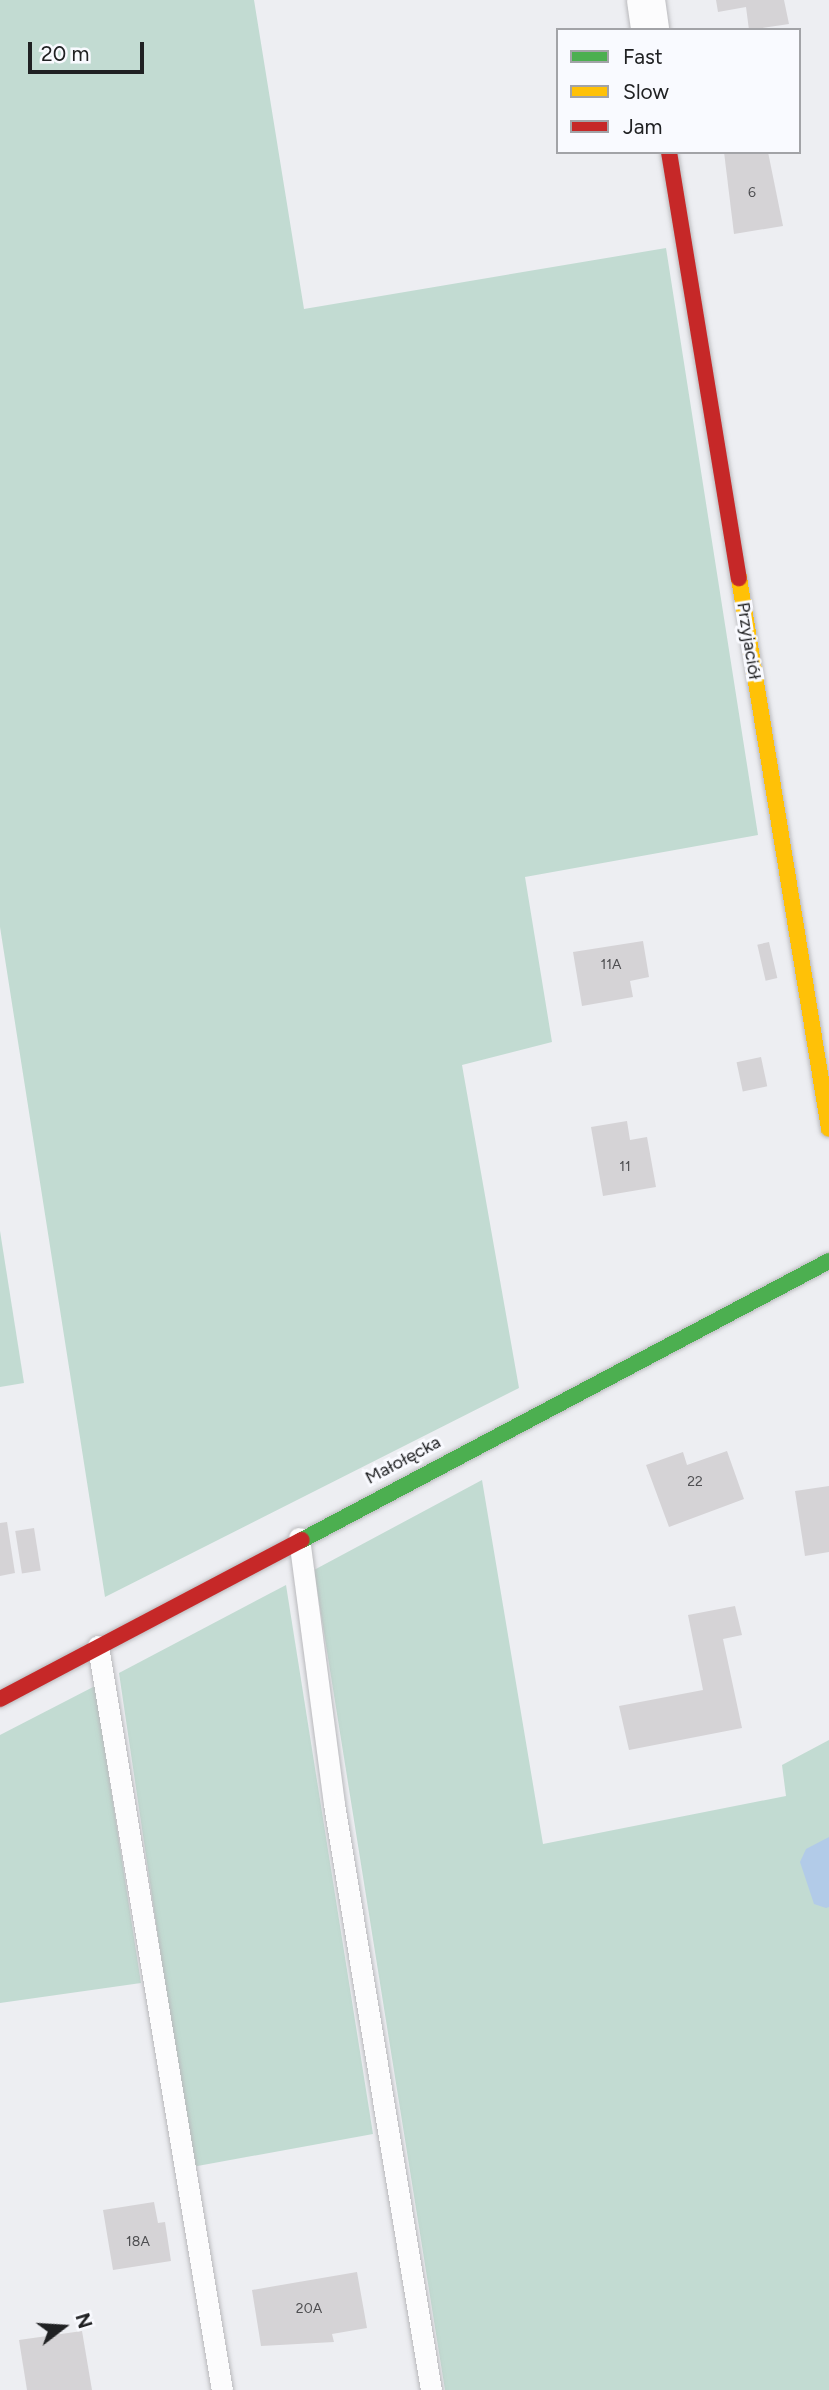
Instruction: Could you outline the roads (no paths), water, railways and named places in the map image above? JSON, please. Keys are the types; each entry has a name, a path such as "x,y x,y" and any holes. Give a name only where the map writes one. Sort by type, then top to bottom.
{"street":[{"path":"646,0 650,28"},
{"name":"Przyjaciół","path":"669,154 829,1129"},
{"name":"Małołęcka","path":"0,1699 299,1538 829,1261"}],"lane":[{"path":"299,1538 334,1804 431,2390"},
{"path":"99,1646 222,2390"}],"water":[{"path":"829,1837 829,1907 826,1908 814,1904 800,1862 806,1849"}]}
